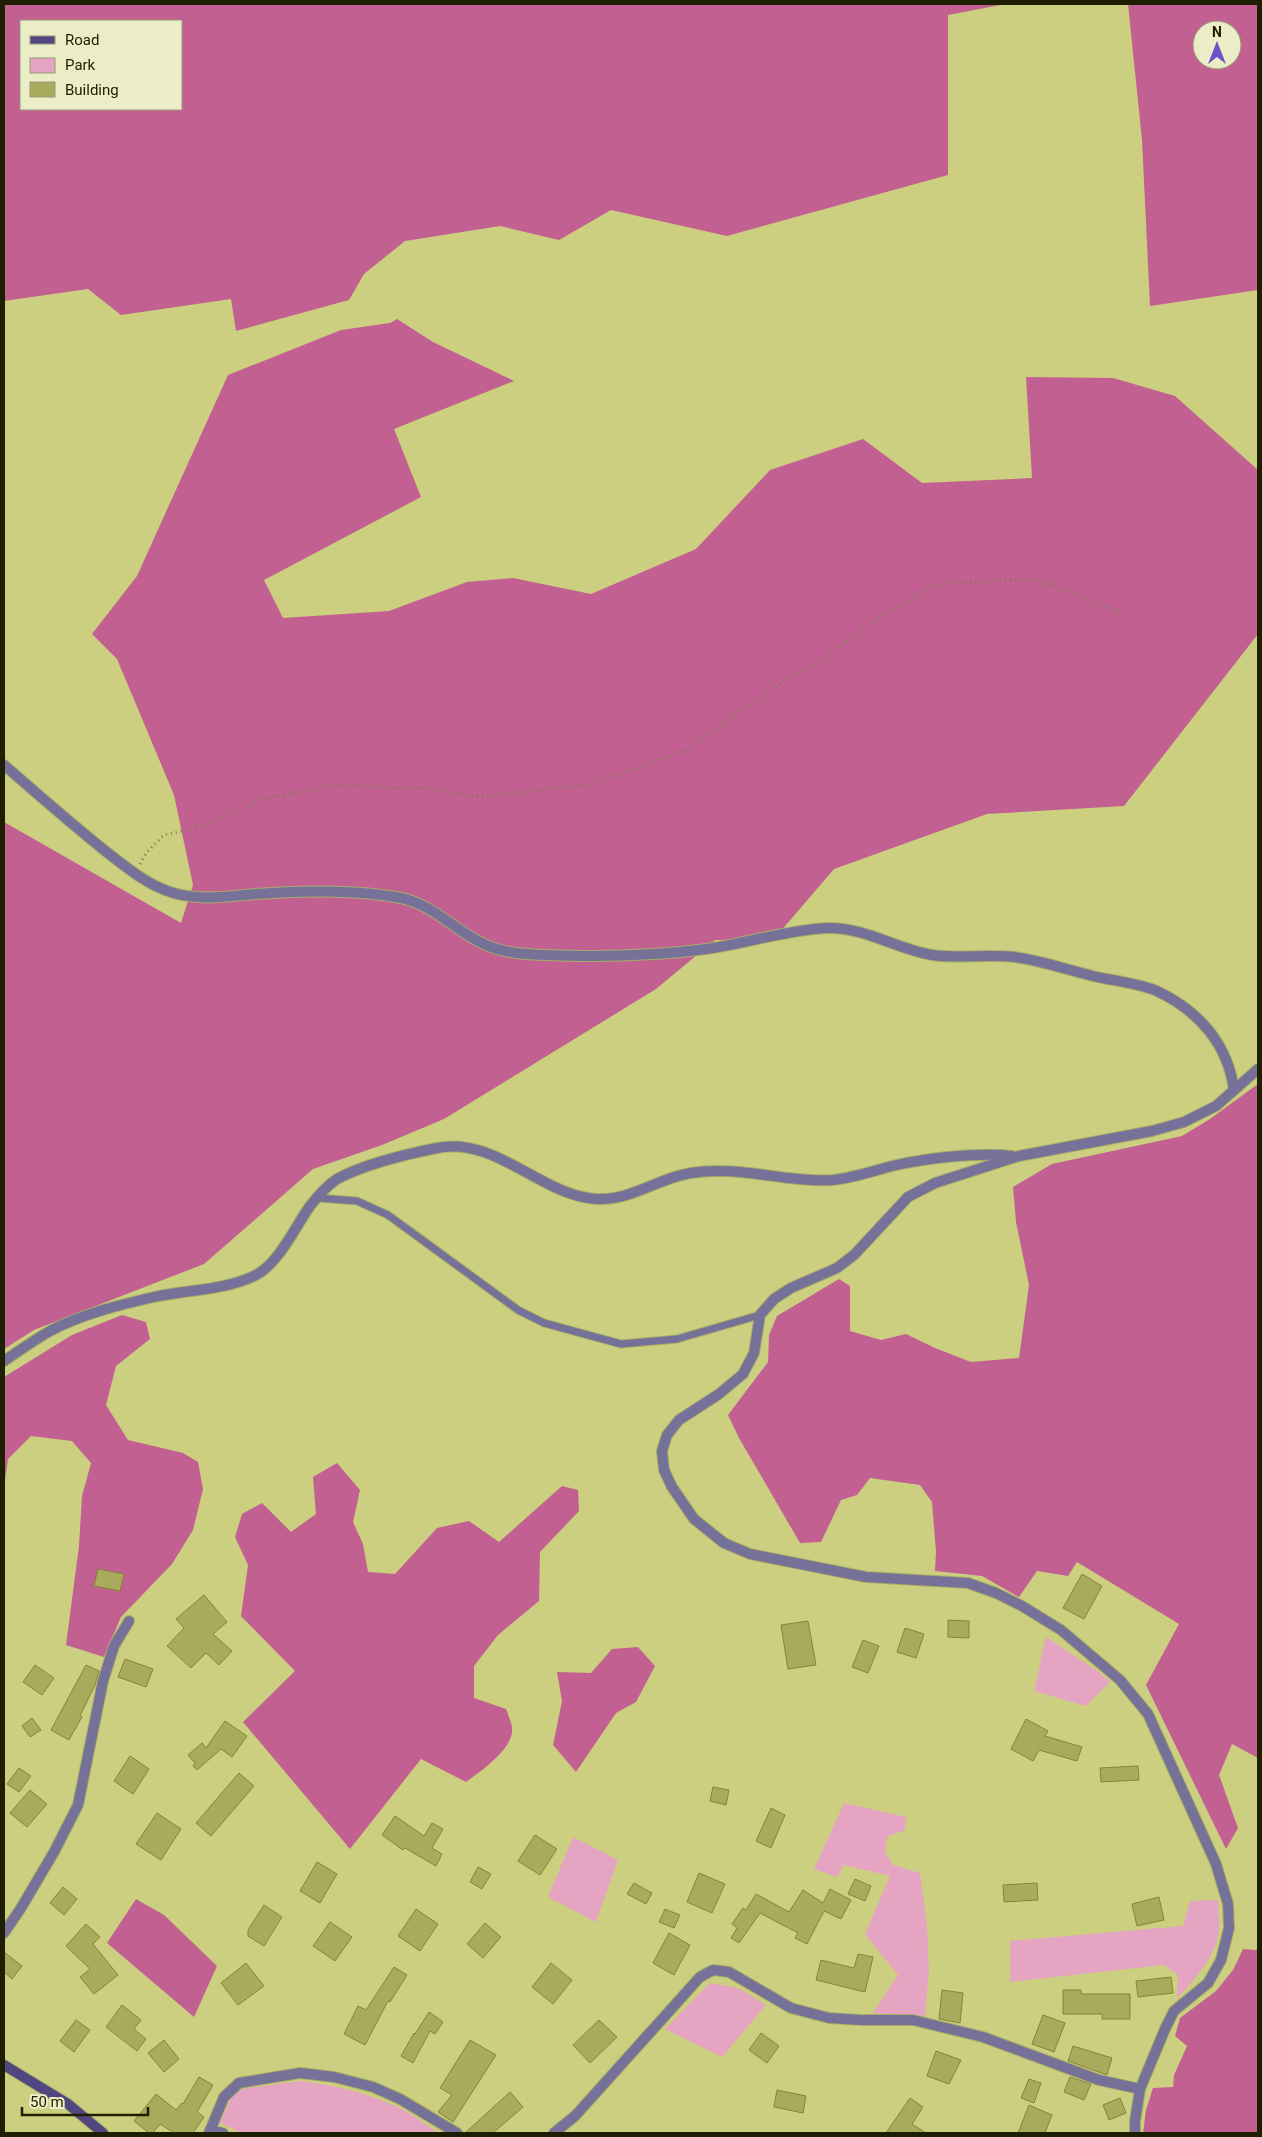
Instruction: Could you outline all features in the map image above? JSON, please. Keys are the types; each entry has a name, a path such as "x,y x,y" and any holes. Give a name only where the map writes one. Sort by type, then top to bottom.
{"main road":[{"path":"4,2065 68,2104 102,2133"}],"street":[{"path":"4,765 98,845 135,873 165,890 200,898 276,892 378,894 424,905 485,944 510,952 582,956 669,953 706,949 801,930 831,928 856,931 931,955 1016,957 1157,990 1194,1014 1220,1044 1231,1070 1234,1090"},
{"path":"1135,2133 1134,2121 1140,2088 1174,2011 1208,1983 1217,1968 1229,1928 1228,1904 1216,1864 1148,1714 1120,1680 1061,1630 1022,1606 996,1593 968,1583 866,1577 750,1554 724,1543 694,1520 672,1487 664,1470 662,1451 667,1435 679,1420 719,1394 743,1374 754,1353 760,1315 774,1299 791,1288 837,1268 854,1255 908,1197 935,1183 1019,1156 1152,1131 1184,1122 1216,1106 1258,1069"},
{"path":"4,1361 51,1331 90,1314 156,1297 230,1283 257,1275 273,1260 318,1198 335,1181 360,1169 439,1148 464,1147 485,1152 572,1194 597,1199 638,1192 666,1179 693,1172 730,1172 798,1180 835,1180 894,1165 927,1160 1000,1154 1019,1156"},
{"path":"4,1933 49,1860 78,1805 103,1681 114,1646 129,1621"},
{"path":"554,2133 575,2116 700,1977 713,1970 729,1972 792,2008 829,2018 913,2020 983,2037 1099,2080 1140,2088"},
{"path":"223,2133 210,2131 224,2097 238,2083 300,2073 334,2077 373,2086 400,2099 457,2133"}],"lane":[{"path":"318,1198 357,1201 388,1215 518,1310 544,1323 621,1344 677,1339 760,1315"}],"path":[{"path":"135,873 146,853 164,835 210,825 263,799 334,785 432,789 480,797 592,784 686,750 776,686 822,659 864,628 916,595 939,584 1035,579 1122,613"}],"green space":[{"path":"1046,1637 1099,1672 1110,1682 1086,1706 1034,1691"},
{"path":"844,1803 906,1817 905,1830 887,1837 885,1852 893,1865 920,1873 927,1925 929,1972 925,2016 873,2013 898,1975 865,1934 890,1876 844,1865 837,1877 814,1869"},
{"path":"573,1837 618,1860 596,1922 548,1897"},
{"path":"1218,1900 1219,1928 1214,1948 1204,1966 1177,1999 1178,1975 1164,1965 1010,1982 1010,1941 1183,1926 1190,1901"},
{"path":"710,1983 738,1988 766,2005 722,2057 665,2029"},
{"path":"300,2081 327,2085 379,2099 404,2110 439,2133 242,2133 220,2123 232,2096 241,2089"}],"shaded area":[{"path":"4,4 1006,4 948,15 948,175 727,236 611,210 559,240 500,226 405,241 364,274 349,300 236,331 231,299 121,315 88,289 4,301"},
{"path":"1128,4 1258,4 1258,290 1150,306 1142,140"},
{"path":"397,319 433,342 514,381 394,429 421,497 264,580 283,618 389,611 467,582 513,578 591,594 696,549 770,470 863,439 922,483 1032,478 1026,377 1113,378 1175,396 1258,470 1258,634 1124,806 987,814 834,869 774,939 715,940 656,989 444,1119 382,1145 313,1169 204,1264 34,1330 4,1349 4,822 181,923 193,885 174,795 117,659 92,634 137,576 228,375 341,330 390,323"},
{"path":"1258,1084 1258,1758 1232,1744 1219,1775 1238,1828 1226,1849 1146,1685 1179,1624 1077,1562 1068,1576 1037,1571 1019,1597 982,1576 935,1571 936,1552 932,1502 920,1485 870,1478 857,1495 841,1500 821,1542 800,1543 739,1438 728,1415 768,1362 769,1335 777,1316 839,1279 850,1286 850,1331 881,1340 906,1334 971,1362 1019,1358 1029,1285 1016,1222 1013,1187 1052,1164 1182,1136 1210,1119"},
{"path":"122,1315 146,1322 150,1339 116,1366 106,1405 128,1440 183,1453 198,1462 203,1489 193,1530 172,1564 121,1617 104,1657 66,1645 79,1546 82,1496 91,1463 72,1441 31,1436 8,1459 4,1487 4,1377 72,1335"},
{"path":"337,1463 360,1490 353,1522 363,1544 368,1572 395,1574 437,1528 469,1521 499,1542 562,1486 578,1490 579,1511 540,1552 539,1601 498,1635 474,1666 474,1698 506,1709 510,1720 512,1735 503,1751 466,1782 421,1759 350,1849 243,1722 295,1671 241,1616 248,1565 235,1537 242,1514 262,1503 291,1532 316,1514 313,1477"},
{"path":"638,1647 655,1666 636,1702 616,1713 576,1772 553,1745 562,1701 557,1672 591,1673 612,1649"},
{"path":"136,1899 164,1915 217,1966 194,2017 107,1943"},
{"path":"1258,1948 1258,2133 1143,2133 1146,2110 1153,2088 1173,2087 1174,2075 1187,2046 1175,2036 1180,2018 1216,1991 1233,1970 1243,1949 1256,1950"}],"building":[{"path":"98,1569 124,1574 120,1591 94,1586"},
{"path":"1082,1574 1102,1586 1084,1619 1063,1608"},
{"path":"204,1595 227,1622 213,1634 232,1651 219,1665 206,1653 191,1668 167,1646 184,1628 176,1619"},
{"path":"948,1620 969,1621 969,1638 948,1637"},
{"path":"808,1621 816,1665 788,1669 781,1625"},
{"path":"905,1628 924,1634 916,1658 897,1652"},
{"path":"863,1640 879,1646 868,1673 852,1667"},
{"path":"125,1659 153,1669 146,1687 118,1677"},
{"path":"35,1665 54,1678 42,1695 23,1682"},
{"path":"86,1665 99,1671 95,1685 80,1716 82,1717 69,1740 51,1730"},
{"path":"32,1718 41,1730 30,1737 22,1726"},
{"path":"1026,1719 1048,1731 1045,1736 1082,1747 1077,1761 1039,1750 1033,1761 1011,1749"},
{"path":"225,1721 247,1736 232,1757 221,1749 197,1770 193,1766 195,1763 188,1755 202,1743 206,1748"},
{"path":"130,1756 149,1769 133,1794 114,1781"},
{"path":"1138,1766 1139,1780 1101,1782 1100,1768"},
{"path":"19,1768 31,1776 19,1792 7,1784"},
{"path":"239,1773 254,1786 211,1836 196,1823"},
{"path":"713,1787 729,1790 726,1805 710,1801"},
{"path":"30,1790 47,1804 27,1827 10,1813"},
{"path":"771,1808 785,1815 771,1848 756,1841"},
{"path":"157,1813 181,1829 161,1860 136,1844"},
{"path":"395,1816 424,1836 432,1823 443,1829 432,1848 442,1854 436,1866 405,1848 403,1850 382,1835"},
{"path":"535,1835 557,1849 540,1875 518,1861"},
{"path":"317,1862 337,1874 320,1903 300,1891"},
{"path":"478,1867 491,1874 482,1889 470,1882"},
{"path":"699,1873 725,1884 712,1913 687,1902"},
{"path":"855,1879 871,1886 865,1901 848,1894"},
{"path":"634,1883 652,1893 646,1904 627,1894"},
{"path":"1037,1883 1038,1900 1004,1902 1003,1885"},
{"path":"63,1887 77,1899 64,1915 50,1903"},
{"path":"830,1889 851,1900 841,1919 824,1911 807,1944 795,1938 798,1933 760,1913 739,1943 731,1938 737,1928 732,1924 743,1908 746,1910 756,1894 789,1912 803,1890 823,1903"},
{"path":"1159,1897 1164,1920 1137,1926 1132,1904"},
{"path":"264,1905 282,1917 264,1946 248,1936 248,1930"},
{"path":"416,1909 438,1924 420,1951 398,1936"},
{"path":"665,1909 680,1915 674,1928 659,1922"},
{"path":"330,1922 352,1937 335,1961 313,1946"},
{"path":"485,1923 501,1937 483,1958 467,1944"},
{"path":"86,1924 100,1937 93,1944 118,1975 94,1994 80,1977 90,1969 66,1946"},
{"path":"669,1933 690,1945 674,1975 653,1963"},
{"path":"4,1952 22,1966 12,1979 4,1972"},
{"path":"858,1954 873,1957 865,1992 816,1980 821,1960 854,1968"},
{"path":"246,1963 264,1986 238,2005 221,1983"},
{"path":"551,1963 572,1980 553,2004 532,1987"},
{"path":"394,1967 407,1975 390,2002 388,2001 365,2045 344,2034 358,2006 366,2010"},
{"path":"1171,1977 1173,1993 1138,1997 1136,1981"},
{"path":"942,1990 963,1993 960,2023 939,2019"},
{"path":"1063,1990 1081,1990 1081,1994 1130,1994 1130,2019 1102,2019 1102,2014 1063,2014"},
{"path":"122,2005 141,2020 134,2029 146,2039 137,2051 106,2027"},
{"path":"429,2012 443,2022 435,2034 430,2031 413,2063 401,2056"},
{"path":"1043,2015 1065,2023 1054,2052 1032,2044"},
{"path":"76,2020 90,2030 74,2052 60,2041"},
{"path":"599,2020 617,2037 590,2063 573,2045"},
{"path":"761,2033 779,2046 767,2063 749,2050"},
{"path":"164,2040 179,2059 164,2072 148,2053"},
{"path":"470,2040 496,2055 453,2122 438,2112 452,2095 440,2088"},
{"path":"1073,2046 1112,2058 1107,2075 1068,2061"},
{"path":"936,2051 961,2060 949,2084 927,2076"},
{"path":"199,2077 213,2085 197,2112 204,2117 193,2133 174,2133 160,2124 153,2133 149,2133 134,2121 156,2094 176,2110 183,2104"},
{"path":"1070,2077 1091,2084 1084,2100 1064,2092"},
{"path":"1029,2079 1041,2083 1034,2103 1021,2098"},
{"path":"777,2090 806,2096 803,2113 774,2107"},
{"path":"510,2092 523,2107 493,2133 465,2133"},
{"path":"910,2098 923,2107 912,2124 926,2133 886,2133"},
{"path":"1120,2098 1126,2113 1109,2120 1103,2105"},
{"path":"1029,2105 1052,2115 1045,2133 1018,2133"}]}
